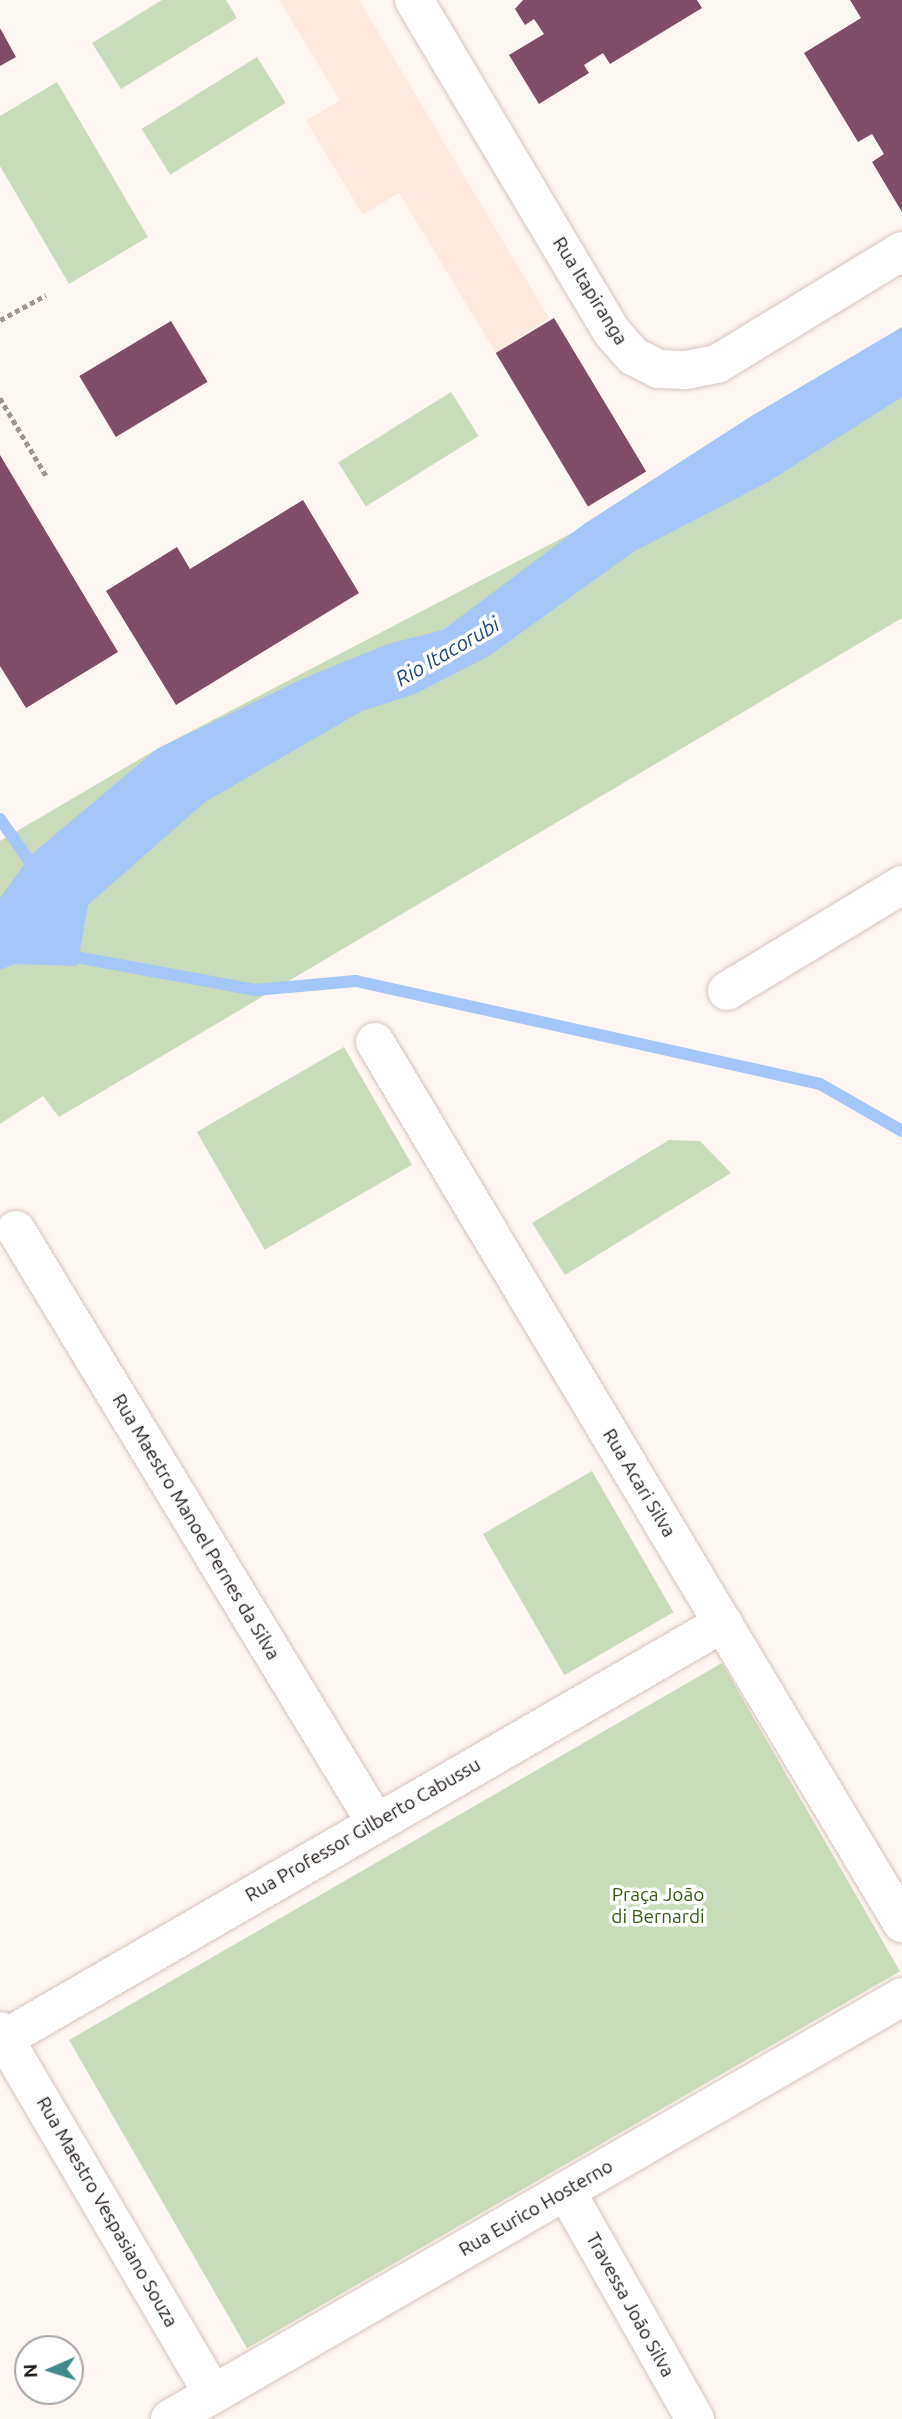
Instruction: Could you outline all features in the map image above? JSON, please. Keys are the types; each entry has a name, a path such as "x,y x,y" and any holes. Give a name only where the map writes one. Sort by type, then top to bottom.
{"street":[{"name":"Rua Itapiranga","path":"414,0 612,332 641,360 658,369 686,370 717,363 902,251"},
{"path":"727,991 902,885"},
{"name":"Rua Acari Silva","path":"375,1042 902,1923"},
{"name":"Rua Maestro Manoel Pernes da Silva","path":"16,1230 376,1823"},
{"name":"Rua Professor Gilberto Cabussu","path":"2,2035 723,1623"},
{"name":"Rua Eurico Hosterno","path":"170,2419 902,1997"},
{"name":"Rua Maestro Vespasiano Souza","path":"2,2035 214,2394"},
{"name":"Travessa João Silva","path":"566,2191 695,2419"}],"path":[{"path":"0,320 46,295"},
{"path":"0,398 47,477"}],"shaded area":[{"path":"279,0 359,0 549,318 496,353 399,193 363,215 306,121 340,100"}],"green space":[{"path":"162,0 226,0 237,18 121,89 92,43"},
{"path":"257,57 286,103 170,175 142,129"},
{"path":"57,82 148,237 69,284 0,166 0,116"},
{"path":"902,335 902,618 59,1117 43,1096 0,1124 0,841 157,749 643,496"},
{"path":"451,392 479,436 366,507 338,462"},
{"path":"344,1047 412,1165 265,1250 197,1132"},
{"path":"669,1140 700,1141 731,1173 565,1275 532,1223"},
{"path":"592,1471 674,1612 564,1675 483,1534"},
{"name":"Praça João di Bernardi","path":"722,1663 900,1971 247,2348 69,2040"}],"water":[{"name":"Rio Itacorubi","path":"902,327 902,397 768,482 633,552 489,656 415,694 362,711 205,802 88,905 77,966 14,964 0,970 0,898 32,854 157,749 302,679 388,644 443,630 584,524 753,415"}],"building":[{"path":"523,0 697,0 702,8 610,64 603,53 584,65 589,73 539,104 509,55 544,34 534,19 525,25 515,9"},
{"path":"850,0 902,0 902,212 872,162 884,154 872,134 858,142 804,53 861,18"},
{"path":"0,28 16,57 0,66"},
{"path":"554,318 646,471 588,506 496,353"},
{"path":"171,321 208,382 116,437 79,376"},
{"path":"0,455 118,652 26,708 0,666"},
{"path":"303,500 359,593 176,705 106,591 177,547 190,569"}],"waterway":[{"path":"0,819 38,873"},
{"path":"65,955 255,990 356,981 820,1084 902,1131"}]}
